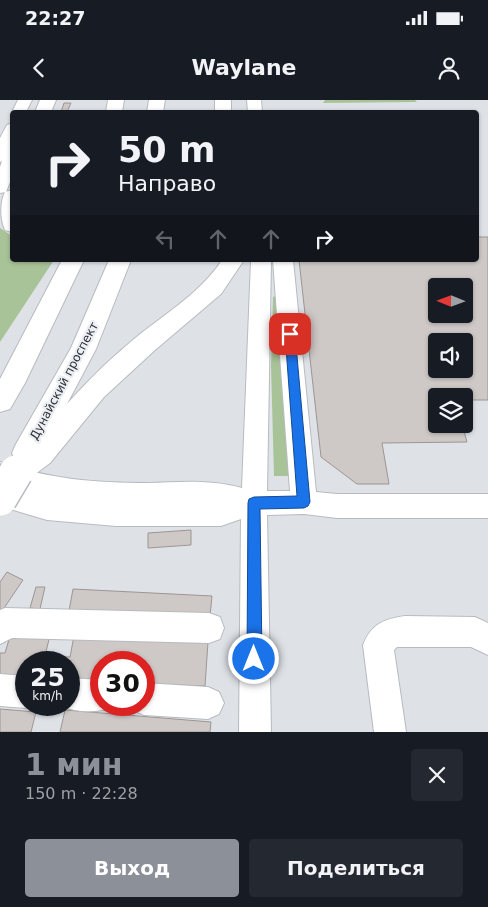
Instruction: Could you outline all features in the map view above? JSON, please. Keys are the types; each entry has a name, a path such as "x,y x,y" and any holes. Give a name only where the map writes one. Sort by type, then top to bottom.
{"main road":[{"path":"10,203 7,214 10,221"},
{"path":"0,401 16,376 72,262"},
{"name":"Дунайский проспект","path":"0,498 5,480 83,349 119,262"},
{"path":"5,480 40,454 95,390 146,343 213,288 231,262"},
{"path":"0,375 39,330"}],"street":[{"path":"0,157 10,133"},
{"path":"0,188 10,162"},
{"path":"255,732 254,503 261,262"},
{"path":"283,262 304,502"},
{"path":"5,480 47,508 116,514 221,514 254,503 304,502 337,506 488,506"},
{"path":"0,630 4,623 209,628"},
{"path":"390,732 378,644 389,633 405,631 475,632 488,640"},
{"path":"0,690 15,691"},
{"path":"155,700 208,703"}],"green space":[{"path":"325,100 415,100 417,102 323,103"},
{"path":"0,228 10,235 10,262 53,262 0,342"},
{"path":"278,295 291,476 274,476 271,366 273,297"}],"building":[{"path":"64,103 71,103 68,110 62,110"},
{"path":"479,237 488,237 488,400 473,400 473,388 428,388 428,433 464,433 467,442 382,443 389,484 357,484 321,457 299,262 479,262"},
{"path":"191,530 191,545 148,548 148,533"},
{"path":"7,572 23,580 0,614 0,582"},
{"path":"36,587 45,587 40,609 30,608"},
{"path":"73,589 212,596 210,616 69,611"},
{"path":"11,633 50,635 46,651 15,651 15,678 0,677 0,653 5,653"},
{"path":"74,636 208,642 205,686 155,684 155,651 90,651 90,681 80,681 80,651 71,651"},
{"path":"0,709 15,710 15,716 35,716 31,732 0,732"},
{"path":"80,711 90,712 90,716 138,716 211,722 210,732 60,732 64,716 80,716"}],"route":[{"path":"254,659 254,503 304,502 290,334"}]}
